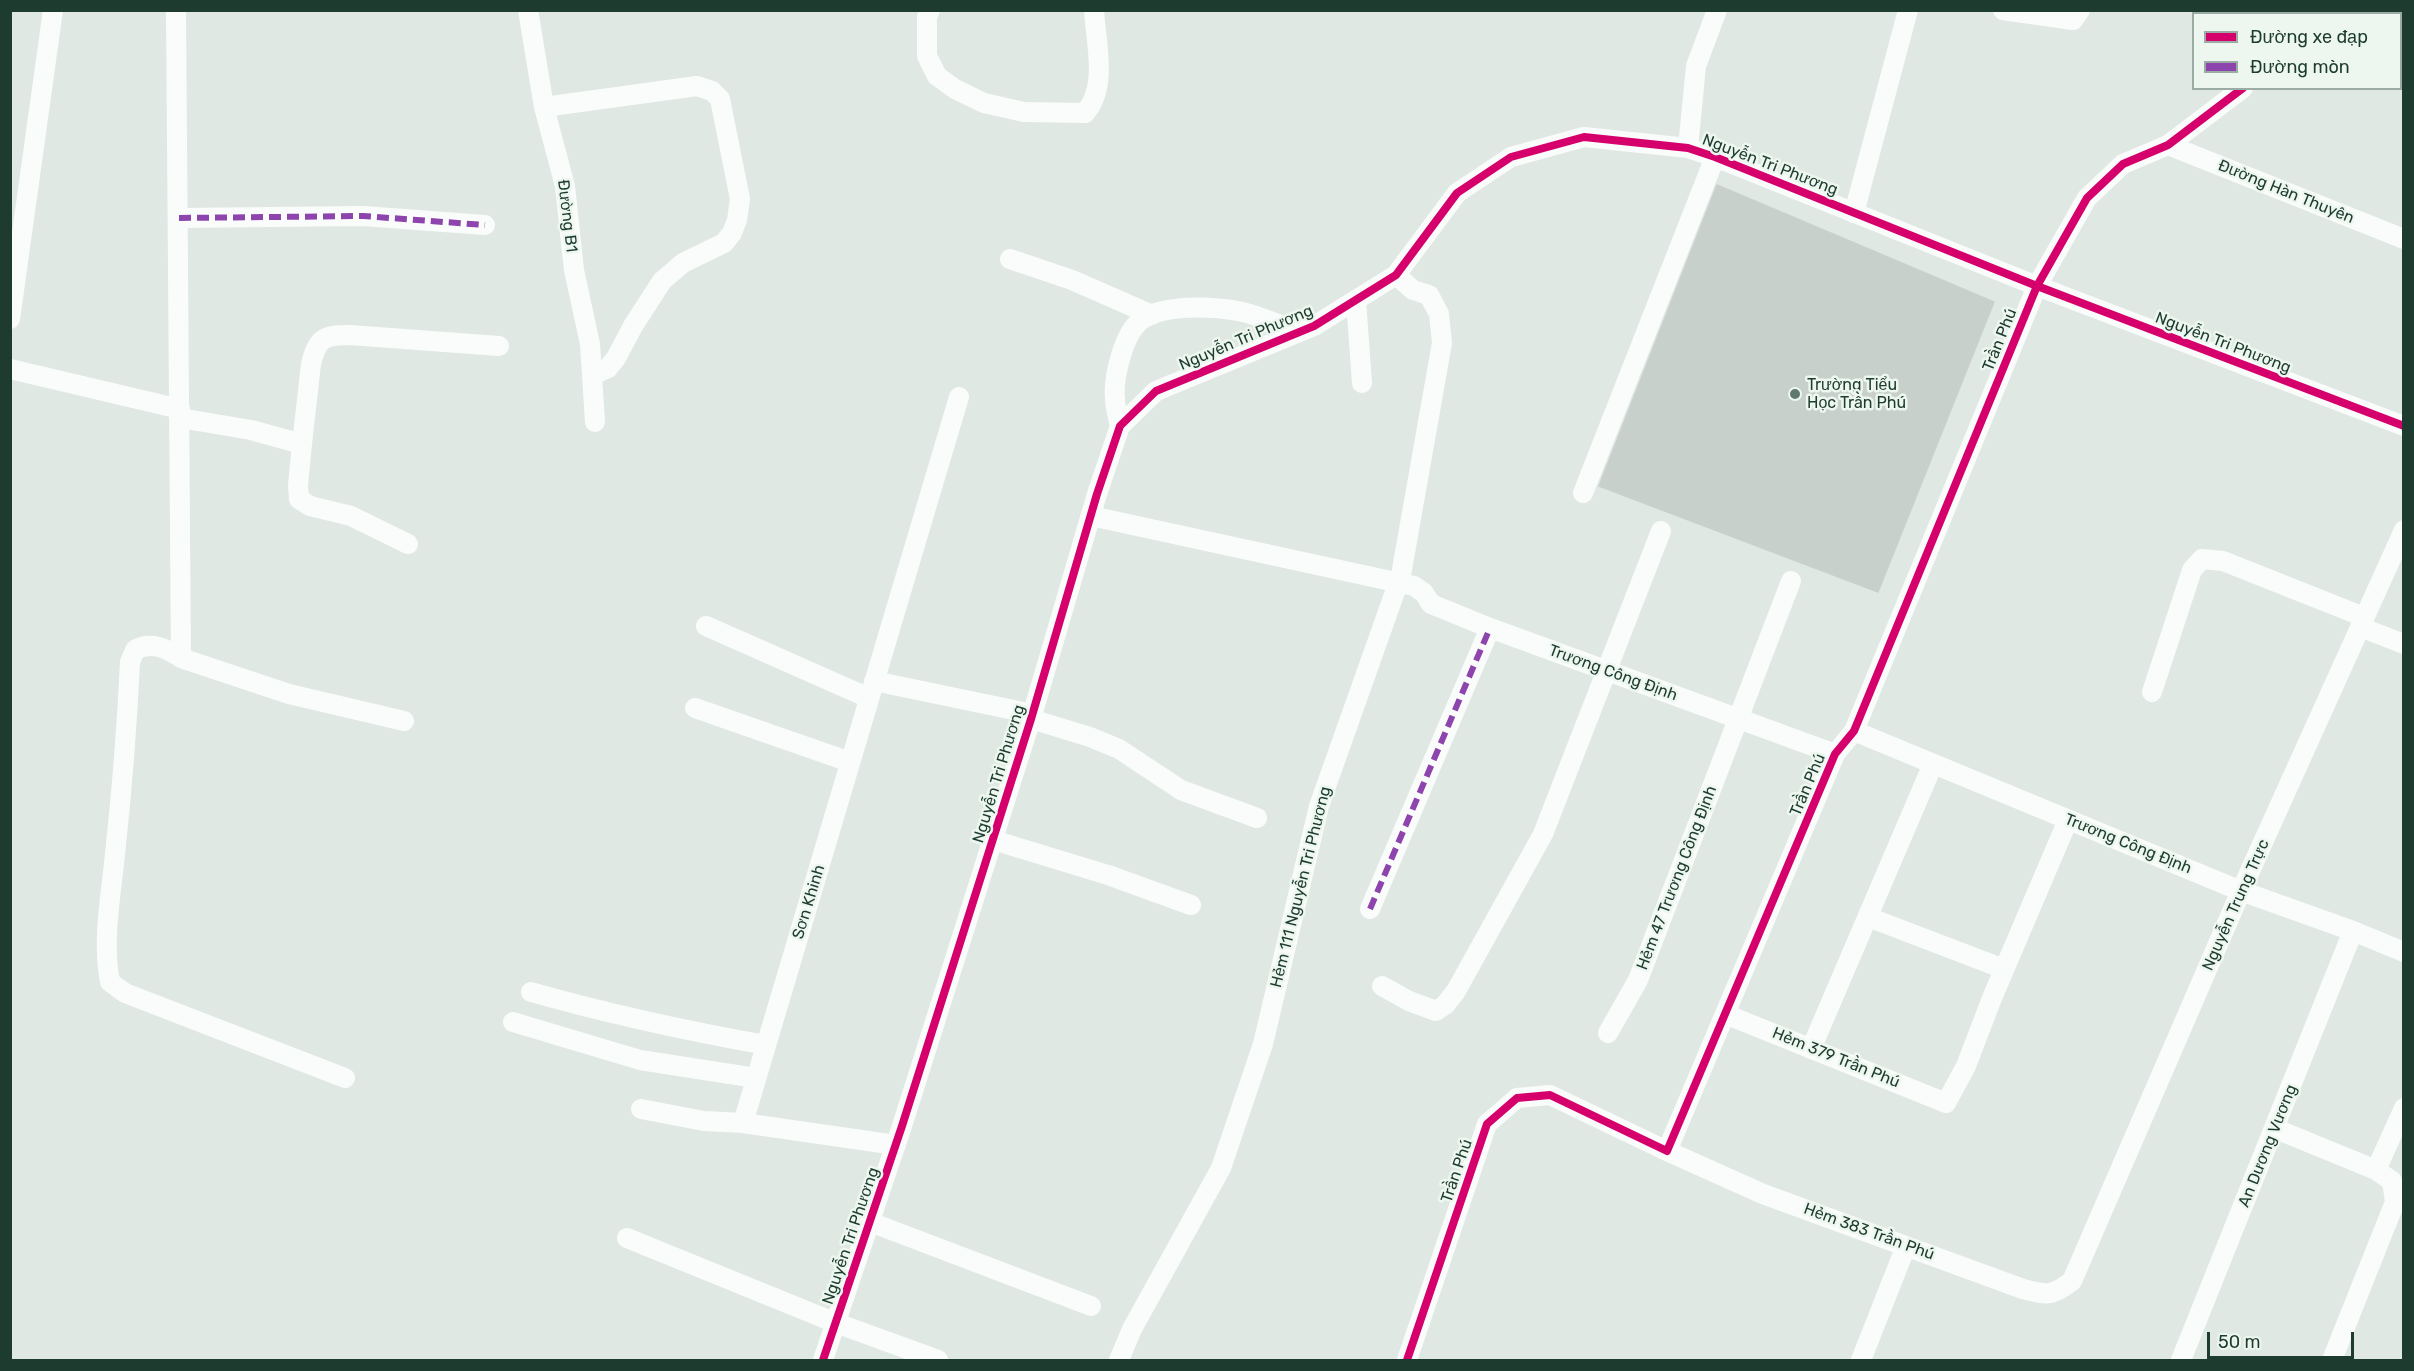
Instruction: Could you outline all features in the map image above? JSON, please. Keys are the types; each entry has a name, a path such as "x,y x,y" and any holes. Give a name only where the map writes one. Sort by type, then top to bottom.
{"street":[{"path":"10,319 52,10"},
{"path":"176,10 181,658"},
{"name":"Đường B1","path":"528,10 544,106 565,186 574,270 590,344 595,422"},
{"path":"930,10 927,17 927,56 938,76 955,89 984,103 1024,112 1085,113 1094,103 1099,84 1094,10"},
{"path":"1688,148 1696,66 1717,10"},
{"path":"1854,213 1908,10"},
{"path":"2003,10 2073,20 2080,10"},
{"path":"544,106 697,86 712,91 720,99 735,170 740,199 737,220 732,233 724,243 682,263 662,281 633,326 616,358 608,368 592,375"},
{"name":"Trần Phú","path":"1407,1360 1487,1124 1517,1098 1550,1095 1667,1151 1835,754 1854,731 2037,286 2087,198 2123,164 2168,145 2240,90"},
{"name":"Nguyễn Tri Phương","path":"823,1360 896,1145 993,840 1120,426 1156,391 1314,326 1396,275 1457,193 1511,157 1584,137 1688,148 2037,286 2403,426"},
{"name":"Đường Hàn Thuyên","path":"2168,145 2403,239"},
{"path":"1583,493 1715,157"},
{"path":"179,218 363,216 485,225"},
{"path":"1010,259 1072,280 1152,315"},
{"name":"Hẻm 111 Nguyễn Tri Phương","path":"1119,1360 1132,1329 1221,1168 1263,1044 1319,806 1401,575 1442,343 1439,314 1429,294 1413,290 1396,275"},
{"path":"1356,300 1362,382"},
{"path":"1120,426 1114,399 1120,357 1138,322 1171,310 1205,307 1240,311 1299,332"},
{"path":"408,544 351,516 310,506 299,499 302,444 314,352 324,338 330,335 499,346"},
{"path":"10,369 302,444"},
{"name":"Sơn Khinh","path":"743,1123 959,397"},
{"name":"Trương Công Định","path":"1091,516 1414,586 1424,593 1431,604 1490,628 1835,754"},
{"name":"Nguyễn Trung Trực","path":"2072,1281 2241,891 2403,530"},
{"path":"1382,986 1409,1001 1436,1011 1445,1005 1456,991 1543,834 1661,531"},
{"path":"2152,692 2192,570 2202,559 2223,561 2362,622 2403,644"},
{"name":"Hẻm 47 Trương Công Định","path":"1608,1033 1638,980 1791,580"},
{"path":"706,626 872,689 1032,716 1119,749 1181,790 1257,818"},
{"path":"1370,909 1490,628"},
{"path":"345,1078 124,993 110,982 107,966 109,916 126,747 130,662 135,650 144,645 166,648 181,658 288,694 404,721"},
{"path":"695,708 850,762"},
{"name":"Trương Công Định","path":"1854,731 2241,891 2353,931 2403,952"},
{"path":"1812,1049 1933,764"},
{"path":"1868,917 2004,969 2068,820"},
{"path":"993,840 1108,875 1191,905"},
{"name":"An Dương Vương","path":"2181,1360 2276,1129 2353,931"},
{"name":"Hẻm 379 Trần Phú","path":"1725,1014 1946,1103 1966,1066 2004,969"},
{"path":"531,992 695,1033 766,1045"},
{"path":"513,1022 640,1060 756,1078"},
{"path":"2376,1170 2403,1108"},
{"path":"641,1109 704,1121 743,1123 896,1145"},
{"path":"2276,1129 2376,1170 2392,1181 2395,1202 2332,1360"},
{"name":"Hẻm 383 Trần Phú","path":"1667,1151 1763,1194 2023,1289 2047,1295 2058,1291 2072,1281"},
{"path":"870,1222 1091,1306"},
{"path":"627,1238 836,1323 938,1360"},
{"path":"1862,1360 1906,1246"}],"building":[{"name":"Trường Tiểu Học Trần Phú","path":"1717,185 1994,302 1878,592 1599,486"}],"marked path":[{"path":"179,218 363,216 485,225"},
{"path":"1370,909 1490,628"}],"cycle path":[{"path":"1407,1360 1487,1124 1517,1098 1550,1095 1667,1151 1835,754 1854,731 2037,286 2087,198 2123,164 2168,145 2240,90"},
{"path":"823,1360 902,1126 1031,719 1097,494 1120,426 1156,391 1314,326 1396,275 1457,193 1511,157 1584,137 1688,148 2037,286 2404,426"}],"place":[{"name":"Trường Tiểu Học Trần Phú","path":"1795,394"}]}
